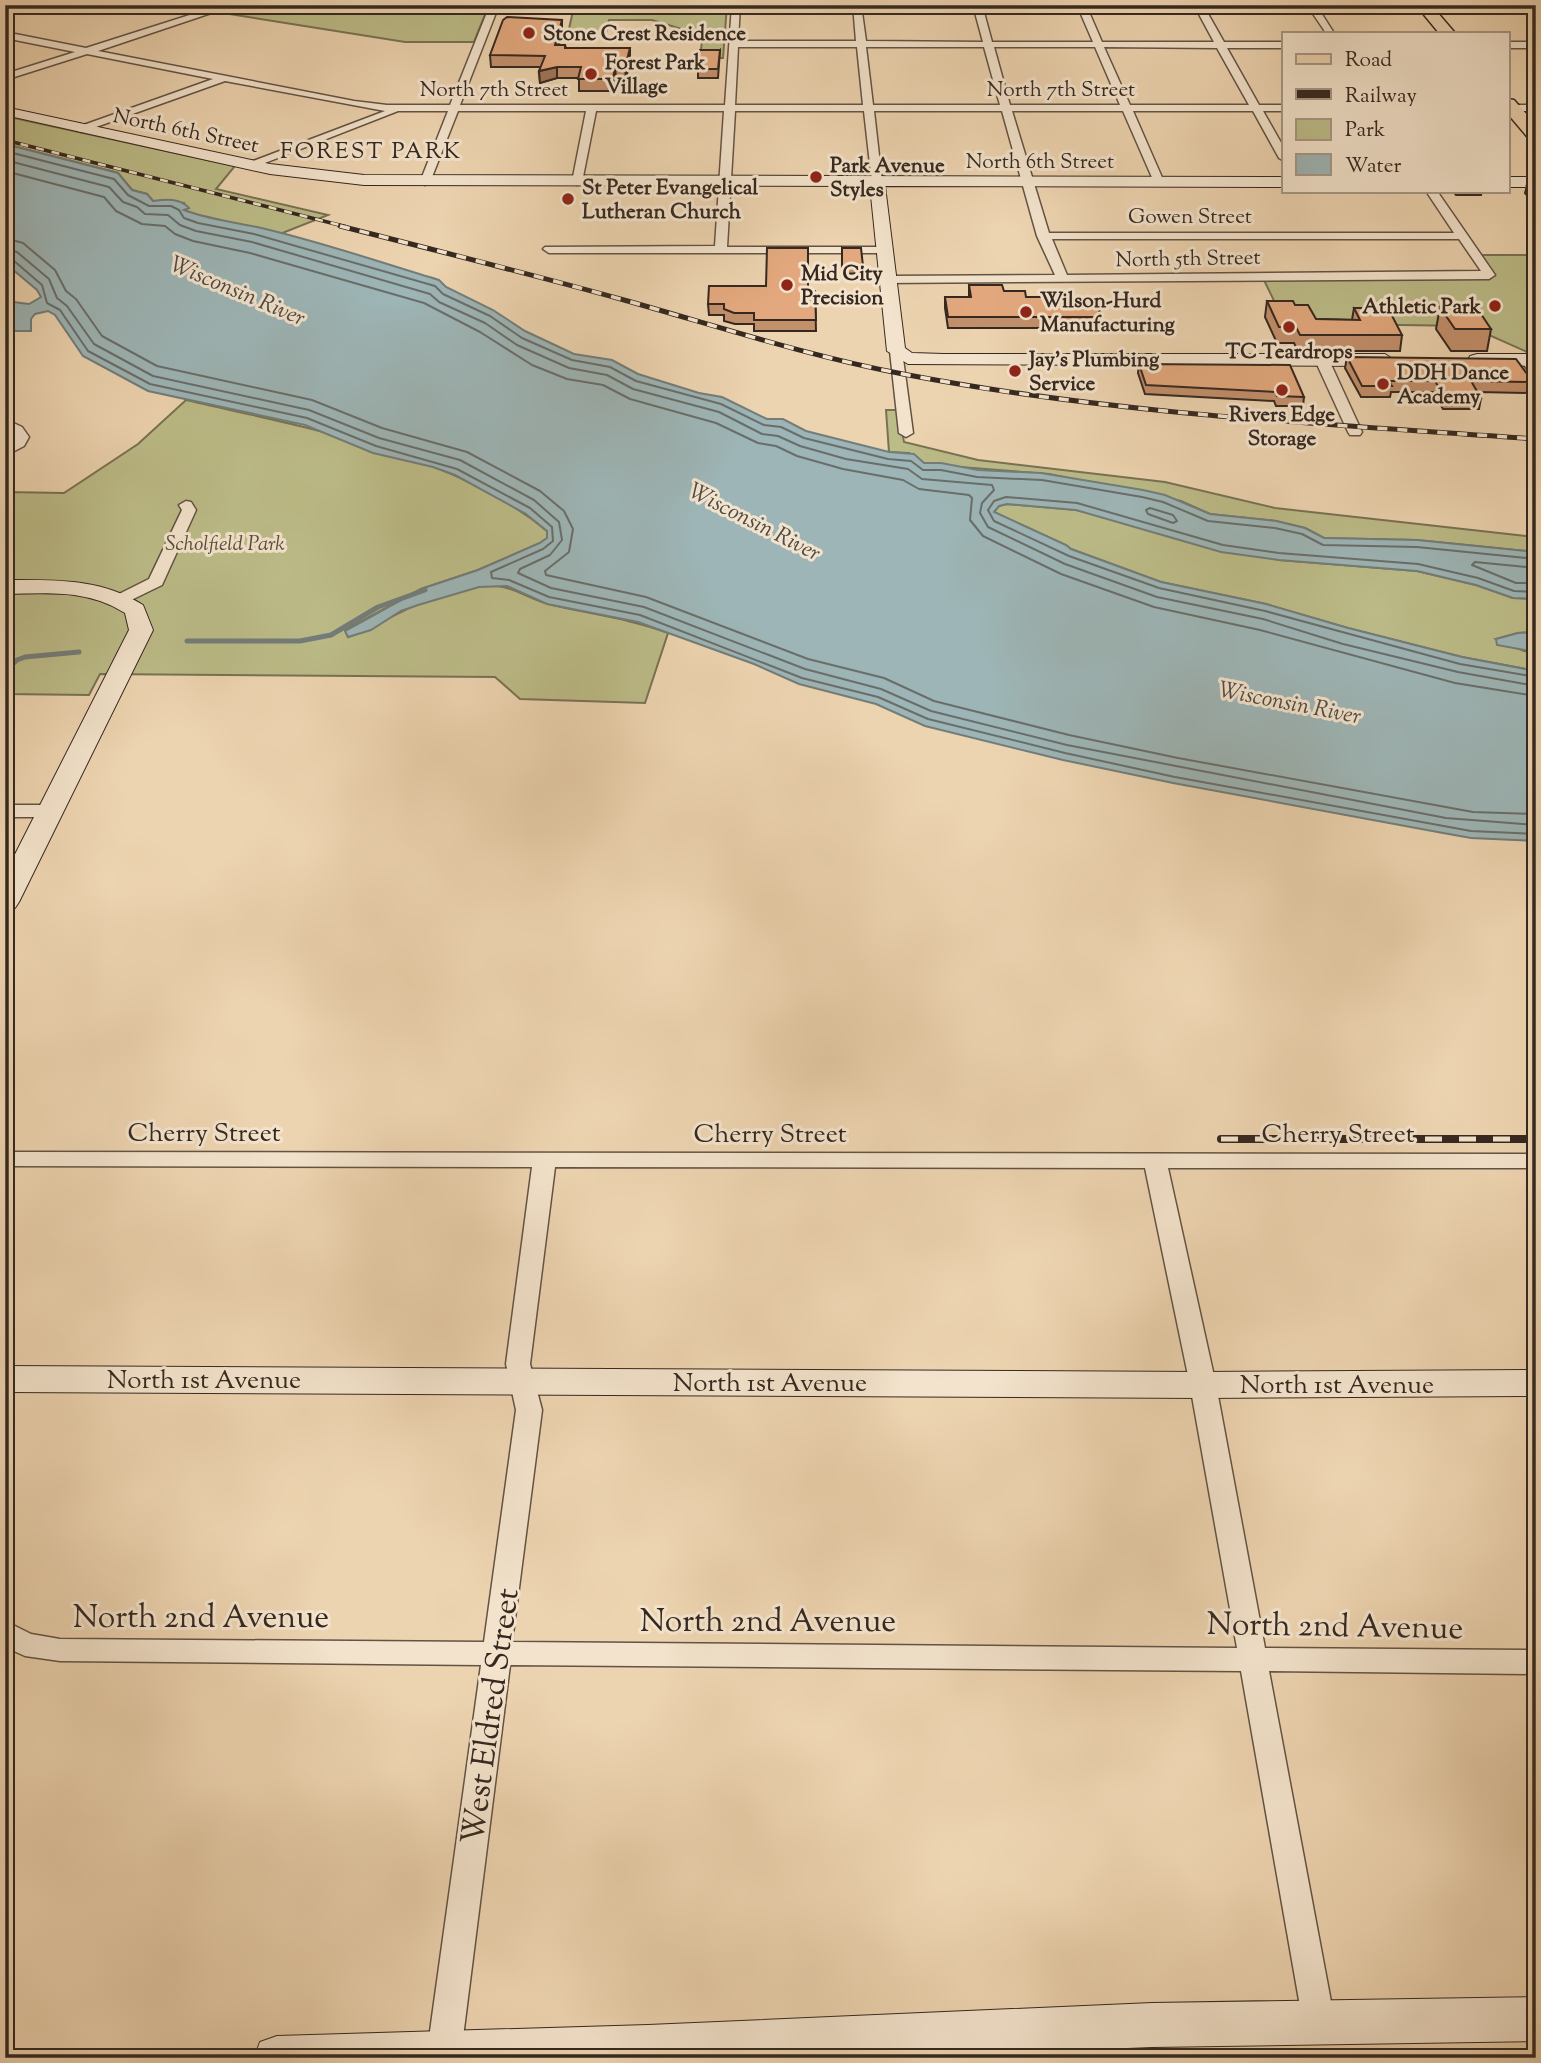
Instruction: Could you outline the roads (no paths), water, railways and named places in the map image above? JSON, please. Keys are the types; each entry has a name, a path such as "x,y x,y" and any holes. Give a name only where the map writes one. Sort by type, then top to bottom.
{"main road":[{"path":"1423,5 1446,32"},
{"path":"1510,108 1536,136"}],"street":[{"path":"5,76 228,5"},
{"path":"425,182 495,5"},
{"path":"722,251 736,5"},
{"path":"857,5 906,433"},
{"path":"977,5 1026,182 1043,236 1051,248 1062,278"},
{"path":"1081,5 1159,182"},
{"path":"1198,5 1282,155"},
{"path":"1311,5 1329,32"},
{"name":"North 7th Street","path":"5,35 364,106 1282,108"},
{"path":"734,44 1282,45"},
{"path":"1510,45 1535,45"},
{"path":"82,129 224,79"},
{"path":"1510,107 1536,108"},
{"path":"251,166 400,108"},
{"path":"577,182 592,108"},
{"name":"North 6th Street","path":"5,111 251,166 337,178 425,182 1282,182"},
{"path":"1510,182 1536,182"},
{"path":"1433,192 1463,236"},
{"name":"Gowen Street","path":"1043,236 1463,236"},
{"name":"North 5th Street","path":"887,280 1489,275 1463,236"},
{"path":"549,249 884,251"},
{"path":"896,351 908,358 925,360 1405,360"},
{"path":"1322,360 1355,432"},
{"path":"1457,360 1533,364"},
{"path":"5,423 18,430 22,438 5,452"},
{"path":"119,600 156,582 189,510 186,505"},
{"path":"5,587 83,588 119,600 135,610 141,631 5,902"},
{"path":"5,811 50,811"},
{"name":"Cherry Street","path":"5,1159 1536,1161"},
{"path":"1155,1160 1203,1385 1319,2023"},
{"name":"West Eldred Street","path":"434,2054 498,1653 529,1410 518,1364 544,1161"},
{"name":"North 1st Avenue","path":"5,1379 1203,1385 1536,1383"},
{"name":"North 2nd Avenue","path":"5,1632 25,1645 60,1650 1536,1662"},
{"path":"277,2058 1152,2025 1536,2019"}],"water":[{"name":"Wisconsin River","path":"5,144 118,173 132,190 147,194 153,201 177,201 189,208 184,210 193,213 303,239 439,280 446,287 493,310 525,331 574,354 612,360 638,374 699,393 722,397 767,419 783,419 806,431 889,452 914,454 924,463 941,463 978,470 1041,473 1143,490 1165,495 1210,514 1276,521 1305,528 1324,538 1417,540 1536,552 1536,599 1513,598 1476,585 1417,571 1279,560 1221,552 1076,510 1007,504 999,506 994,512 1071,549 1161,582 1266,604 1462,657 1536,671 1536,841 1471,838 1173,783 1063,760 925,726 876,704 799,684 754,664 638,622 547,604 507,586 479,587 418,605 401,611 371,630 348,637 345,631 421,589 478,570 540,543 547,538 547,531 526,514 455,475 433,467 373,453 305,425 148,391 83,356 55,315 48,311 35,314 31,319 31,331 16,331 5,327 5,301 29,304 41,297 37,290 5,263"},
{"path":"1536,632 1536,652 1497,645 1496,639 1518,633"}],"waterway":[{"path":"187,641 300,641 331,635 378,607 425,590"},
{"path":"5,671 17,660 25,657 79,652"}],"railway":[{"path":"5,140 347,227"},
{"path":"340,226 589,290 797,350 868,367 981,388 1218,416 1536,439"},
{"path":"1221,1139 1536,1139"}],"place":[{"name":"Stone Crest Residence","path":"529,33"},
{"name":"Forest Park Village","path":"591,74"},
{"name":"Park Avenue Styles","path":"816,177"},
{"name":"St Peter Evangelical Lutheran Church","path":"568,199"},
{"name":"Mid City Precision","path":"787,285"},
{"name":"Athletic Park","path":"1495,306"},
{"name":"Wilson-Hurd Manufacturing","path":"1026,312"},
{"name":"TC Teardrops","path":"1289,327"},
{"name":"Jay's Plumbing Service","path":"1015,371"},
{"name":"DDH Dance Academy","path":"1383,384"},
{"name":"Rivers Edge Storage","path":"1282,390"}],"district":[{"name":"FOREST PARK","path":"371,150"}],"park label":[{"name":"Scholfield Park","path":"225,543"}]}
